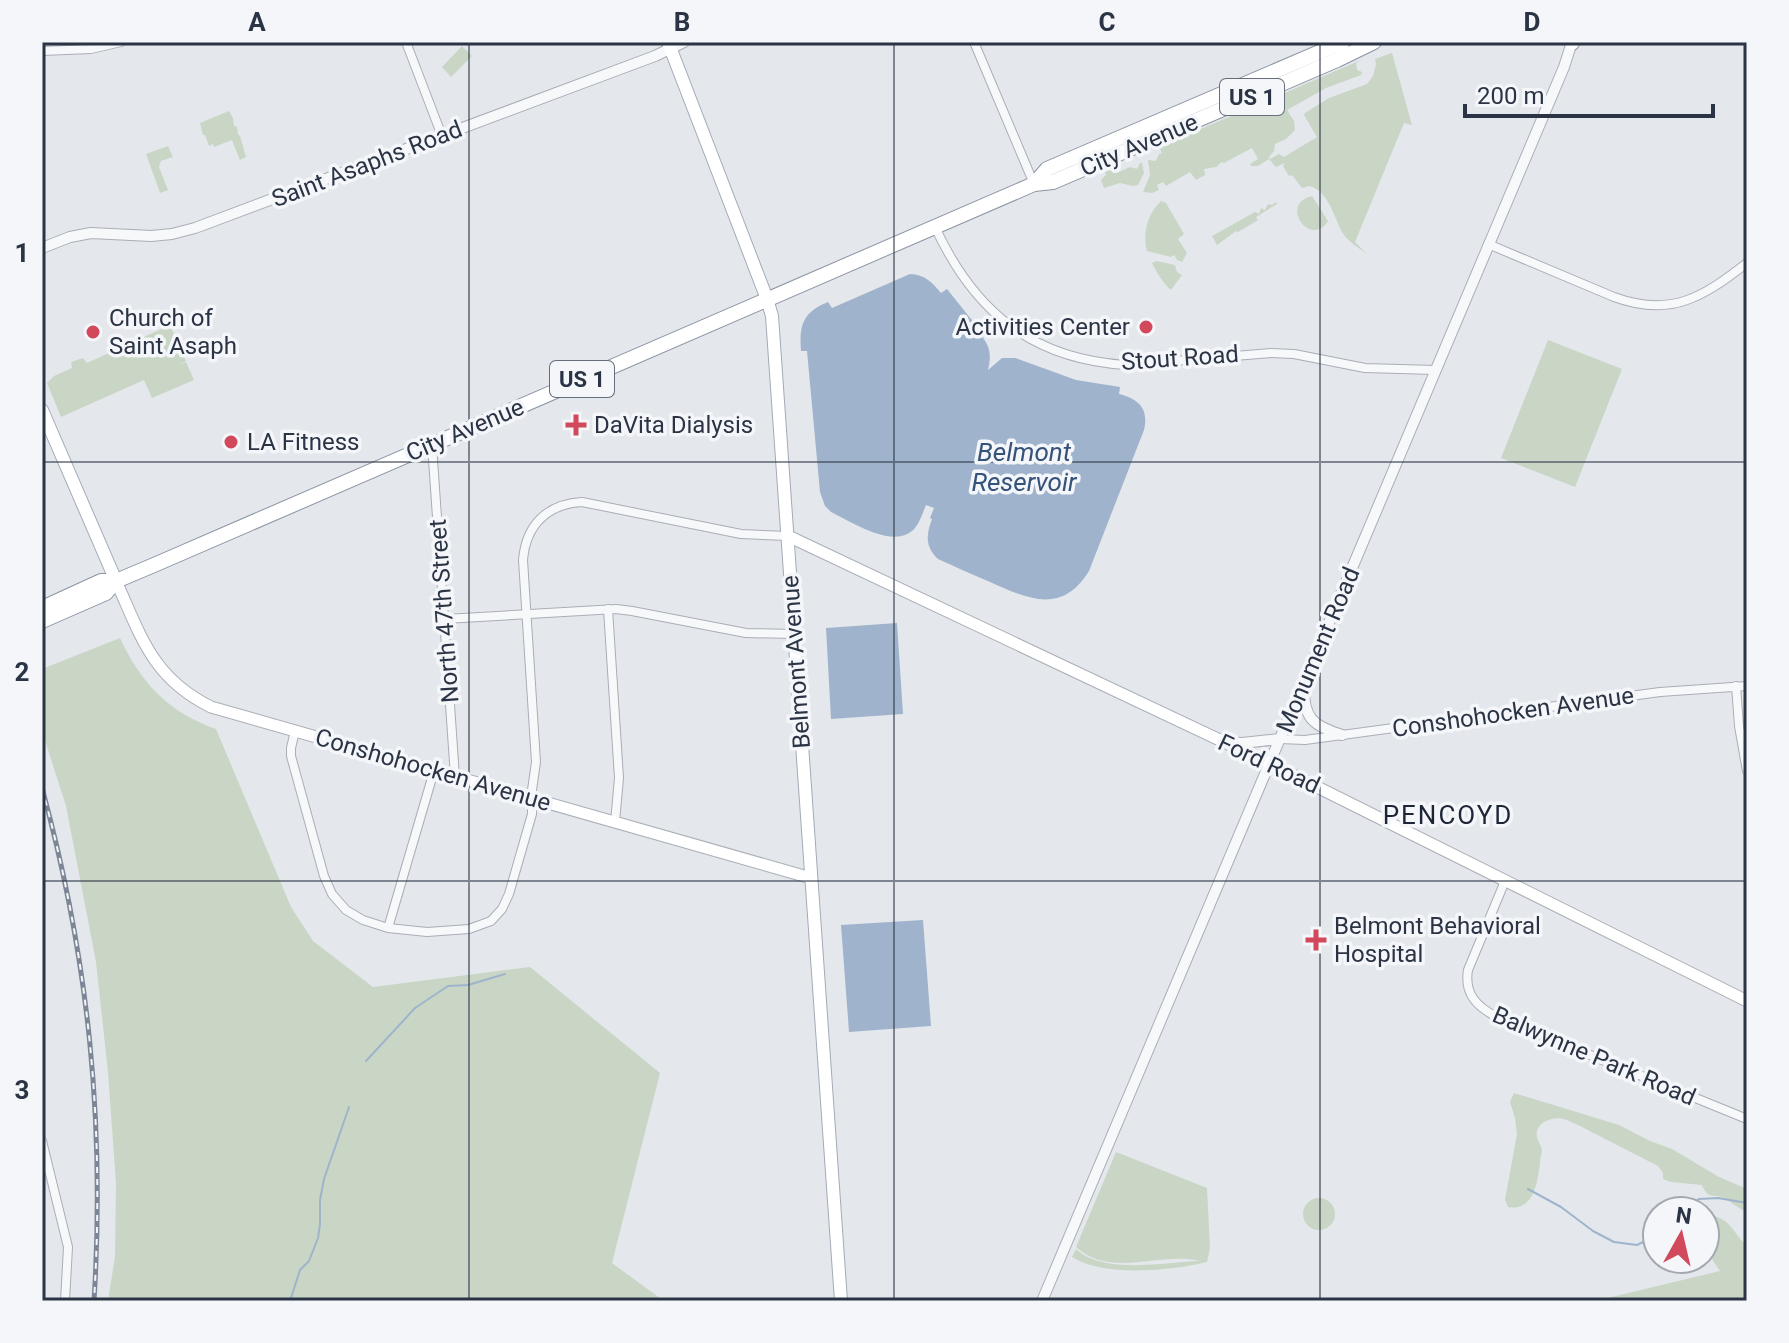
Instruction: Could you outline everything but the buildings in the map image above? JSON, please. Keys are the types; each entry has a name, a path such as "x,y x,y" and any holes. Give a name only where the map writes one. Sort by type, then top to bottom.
{"highway":[{"name":"City Avenue","path":"1034,184 1047,169 1322,46 1343,42"},
{"name":"City Avenue","path":"42,608 101,581 116,581 1034,184 1053,182 1374,42"},
{"path":"1137,146 1141,129"},
{"name":"City Avenue","path":"42,621 106,593 116,581"}],"main road":[{"name":"Belmont Avenue","path":"669,45 772,316 841,1301"},
{"path":"42,410 116,581"},
{"name":"Ford Road","path":"788,536 1270,764 1747,1001"},
{"name":"Conshohocken Avenue","path":"116,581 160,669 178,686 211,707 811,878"}],"street":[{"path":"42,51 91,49 121,42"},
{"path":"406,42 442,136"},
{"name":"Saint Asaphs Road","path":"42,248 91,233 151,236 184,232 655,56 669,45 684,42"},
{"path":"974,42 1034,184"},
{"name":"Monument Road","path":"1042,1301 1572,42"},
{"name":"Stout Road","path":"935,227 959,273 990,309 1033,340 1077,358 1139,365 1271,353 1294,354 1365,368 1435,370"},
{"path":"1488,244 1614,297 1650,305 1679,303 1705,294 1747,263"},
{"name":"North 47th Street","path":"432,445 455,777"},
{"path":"295,731 291,756 328,888 341,906 352,914 388,928 427,932 484,925 497,916 509,894 532,814 536,754 524,552 531,530 544,515 560,506 582,502 741,534 788,536"},
{"path":"445,619 608,609 746,633 794,634"},
{"path":"608,609 619,778 615,822"},
{"path":"1304,682 1304,703 1310,719 1324,729 1342,735"},
{"path":"1736,686 1747,771"},
{"name":"Conshohocken Avenue","path":"1280,739 1305,740 1660,692 1747,686"},
{"path":"1221,741 1242,743 1280,739"},
{"path":"388,928 434,771"},
{"name":"Balwynne Park Road","path":"1505,881 1468,970 1468,990 1479,1007 1747,1119"},
{"path":"42,1141 68,1247 65,1301"}],"green space":[{"path":"462,46 472,56 451,77 442,67"},
{"path":"1392,53 1412,125 1404,123 1355,242 1367,254 1344,235 1321,193 1309,186 1302,188 1292,175 1289,176 1283,166 1285,163 1276,167 1269,159 1258,166 1251,166 1258,159 1252,148 1216,167 1204,169 1205,175 1196,180 1190,172 1166,186 1163,182 1157,185 1159,190 1152,193 1143,192 1150,175 1148,160 1156,161 1162,153 1159,147 1361,60 1356,63 1361,75 1326,88 1287,110 1294,121 1295,130 1275,144 1269,157 1279,154 1284,157 1317,137 1305,113 1329,98 1367,84 1373,76 1375,59"},
{"path":"229,111 246,157 240,160 232,140 209,146 200,123"},
{"path":"168,146 173,157 161,161 159,167 168,190 160,193 146,154"},
{"path":"1140,163 1144,173 1138,185 1120,183 1104,188 1101,180 1105,172 1110,170 1117,173 1130,167 1137,169"},
{"path":"1312,196 1328,221 1314,230 1307,228 1298,215 1302,201"},
{"path":"1161,201 1166,203 1184,234 1178,239 1187,253 1182,262 1174,255 1171,257 1147,251 1147,224"},
{"path":"1276,202 1256,217 1258,220 1217,245 1212,236 1255,212 1259,214 1261,208 1265,210 1268,204"},
{"path":"1152,263 1175,265 1182,275 1171,290 1154,267"},
{"path":"170,325 186,361 179,365 186,362 194,380 152,398 144,380 61,417 47,383 54,376 72,368 71,362 83,358 87,363"},
{"path":"1548,340 1622,369 1575,487 1501,458"},
{"path":"120,638 137,669 158,694 184,714 216,729 291,907 313,941 373,987 530,967 660,1073 612,1263 664,1301 108,1301 115,1256 116,1184 108,1072 96,962 66,806 42,731 42,669"},
{"path":"1514,1093 1619,1125 1672,1149 1719,1177 1747,1189 1747,1212 1721,1195 1709,1195 1702,1185 1663,1179 1658,1166 1560,1118 1545,1122 1538,1128 1537,1139 1542,1151 1533,1194 1524,1205 1508,1207 1505,1200 1517,1134 1510,1102"},
{"path":"1116,1152 1207,1188 1210,1248 1207,1262 1177,1268 1121,1270 1086,1264 1072,1257 1076,1249 1088,1257 1102,1262 1118,1264 1200,1261 1169,1259 1120,1263 1090,1256 1076,1247"},
{"path":"1319,1198 1330,1203 1335,1214 1330,1225 1319,1230 1308,1225 1303,1214 1308,1203"},
{"path":"1721,1219 1747,1246 1747,1301 1595,1301 1703,1275 1721,1275"}],"water":[{"name":"Belmont Reservoir","path":"910,274 927,279 941,293 947,289 986,333 983,338 990,353 988,370 1002,358 1015,358 1076,380 1120,387 1119,394 1137,402 1144,411 1144,430 1089,571 1079,585 1067,594 1056,598 1031,598 938,559 928,540 934,508 926,505 915,528 896,537 862,528 825,506 820,492 807,351 801,351 804,320 813,310 828,302 832,308"},
{"path":"897,623 903,714 831,719 826,628"},
{"path":"923,920 931,1026 849,1032 841,925"}],"waterway":[{"path":"366,1061 415,1008 448,986 468,985 505,974"},
{"path":"290,1301 300,1270 309,1261 318,1238 324,1179 349,1107"},
{"path":"1528,1189 1614,1242 1641,1243"},
{"path":"1721,1199 1747,1203"}],"railway":[{"path":"42,788 72,916 90,1042 97,1170 94,1301"}],"place":[{"name":"Activities Center","path":"1146,327"},
{"name":"Church of Saint Asaph","path":"93,332"},
{"name":"DaVita Dialysis","path":"576,425"},
{"name":"LA Fitness","path":"231,442"},
{"name":"Belmont Behavioral Hospital","path":"1316,940"}],"district":[{"name":"PENCOYD","path":"1448,815"}]}
